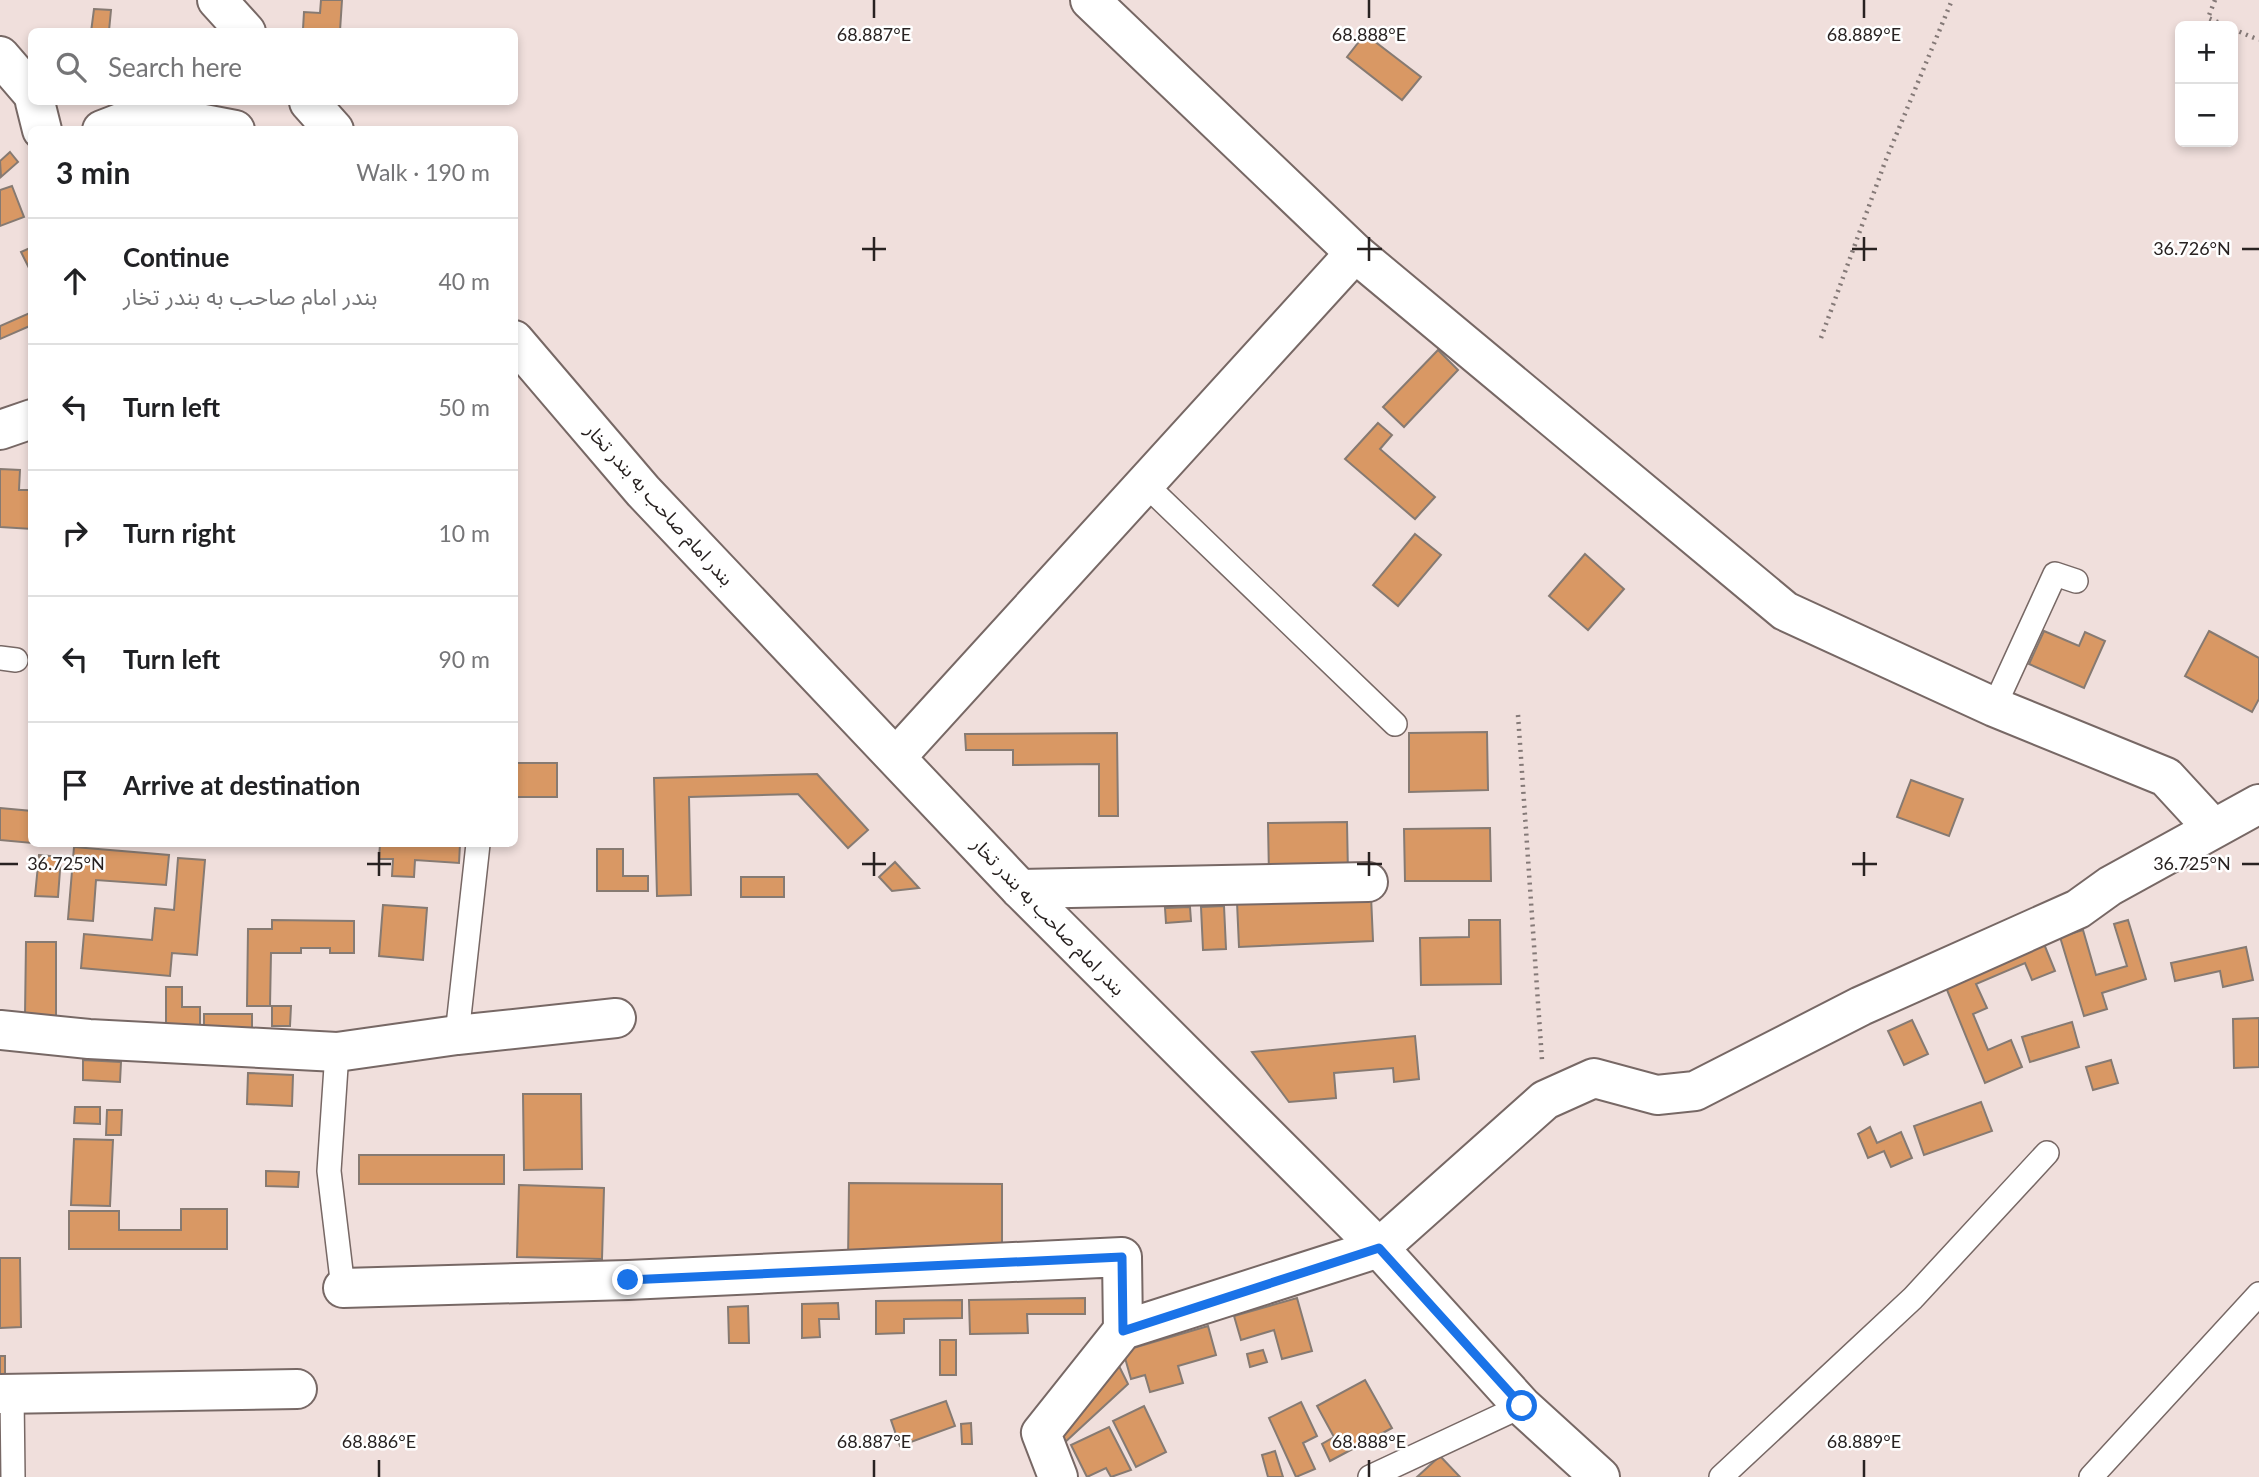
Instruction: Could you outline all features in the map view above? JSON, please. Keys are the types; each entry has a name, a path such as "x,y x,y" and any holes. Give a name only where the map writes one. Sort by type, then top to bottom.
{"street":[{"path":"217,0 242,28"},
{"path":"1090,0 1355,253 1785,611 1994,707 2166,777 2213,828"},
{"path":"0,56 28,88"},
{"path":"36,105 41,126"},
{"path":"312,105 331,126"},
{"path":"112,126 146,113 214,126"},
{"path":"897,756 1355,253"},
{"name":"بندر امام صاحب به بندر تخار","path":"518,345 643,491 897,756 1020,889 1379,1248 1522,1406 1600,1477"},
{"path":"0,430 28,420"},
{"path":"1058,1477 1041,1433 1123,1331 1379,1248 1545,1100 1594,1078 1657,1095 1695,1091 1861,1006 2078,909 2110,886 2259,804"},
{"path":"1020,889 1368,882"},
{"path":"0,1030 89,1040 337,1052 457,1035 616,1018"},
{"path":"343,1288 642,1279 1122,1257 1123,1331"},
{"path":"6,1395 297,1389"}],"lane":[{"path":"1144,483 1395,724"},
{"path":"1994,707 2055,575 2076,581"},
{"path":"457,1035 478,847"},
{"path":"337,1052 329,1171 343,1288"},
{"path":"1721,1477 1913,1298 2047,1153"},
{"path":"2091,1477 2259,1294"},
{"path":"6,1395 13,1477"},
{"path":"1370,1477 1522,1406"}],"path":[{"path":"1821,338 1885,162 1952,0"},
{"path":"2215,0 2208,18 2215,21"},
{"path":"2238,31 2259,40"},
{"path":"1518,715 1545,1100"}],"building":[{"path":"321,0 342,0 340,28 303,28 304,12 320,13"},
{"path":"94,9 111,10 109,28 92,28"},
{"path":"1365,34 1421,77 1402,100 1347,57"},
{"path":"10,152 18,162 1,177 0,161"},
{"path":"12,186 24,217 0,226 0,190"},
{"path":"28,249 28,266 21,252"},
{"path":"28,314 28,327 0,339 0,326"},
{"path":"1438,350 1458,370 1404,427 1383,407"},
{"path":"1378,423 1392,435 1380,449 1435,497 1415,519 1345,459"},
{"path":"0,469 20,470 19,490 28,490 28,529 0,527"},
{"path":"1415,534 1441,555 1398,606 1373,585"},
{"path":"1585,554 1624,589 1588,630 1549,596"},
{"path":"2044,631 2079,646 2085,632 2105,641 2084,688 2029,664"},
{"path":"2209,631 2259,658 2259,699 2252,712 2185,676"},
{"path":"1487,732 1488,790 1409,792 1409,733"},
{"path":"1117,733 1118,816 1099,816 1099,764 1013,765 1013,750 966,750 965,734"},
{"path":"518,763 557,763 557,797 518,797"},
{"path":"817,774 868,830 848,848 798,794 689,797 691,895 657,896 654,778"},
{"path":"1911,780 1963,799 1949,836 1897,817"},
{"path":"0,808 28,811 28,843 0,840"},
{"path":"1347,822 1348,875 1269,876 1268,823"},
{"path":"1490,828 1491,881 1405,881 1404,829"},
{"path":"74,847 169,855 166,885 96,880 93,921 68,919"},
{"path":"380,847 460,847 459,863 415,860 414,877 392,876 393,859 379,859"},
{"path":"597,849 623,849 623,876 648,876 648,891 597,891"},
{"path":"39,855 61,857 58,897 35,896"},
{"path":"178,858 205,860 197,955 172,953 170,976 81,968 84,934 152,940 155,908 174,910"},
{"path":"895,862 919,888 892,891 879,877"},
{"path":"741,877 784,877 784,897 741,897"},
{"path":"1371,896 1373,941 1239,947 1237,902"},
{"path":"383,905 427,908 423,960 379,956"},
{"path":"1224,906 1226,949 1203,950 1201,907"},
{"path":"1190,907 1191,921 1166,923 1165,908"},
{"path":"272,920 354,921 354,953 330,953 330,948 301,948 301,953 271,953 270,1006 247,1006 248,929 272,929"},
{"path":"1469,920 1500,920 1501,984 1421,985 1420,938 1469,937"},
{"path":"2128,920 2146,979 2102,993 2107,1009 2084,1016 2060,937 2083,930 2096,975 2127,966 2114,924"},
{"path":"26,942 56,942 56,1016 25,1016"},
{"path":"2044,944 2055,971 2032,980 2025,963 1976,984 1987,1008 1973,1014 1988,1050 2011,1040 2022,1067 1985,1083 1945,985"},
{"path":"2246,947 2253,980 2223,987 2220,971 2175,981 2171,963"},
{"path":"166,987 182,987 182,1007 200,1007 200,1030 166,1029"},
{"path":"272,1006 291,1006 290,1026 272,1026"},
{"path":"204,1014 252,1014 252,1030 204,1030"},
{"path":"2259,1018 2259,1067 2234,1068 2233,1019"},
{"path":"1912,1020 1928,1054 1904,1065 1888,1031"},
{"path":"2072,1022 2079,1047 2030,1062 2022,1037"},
{"path":"1415,1036 1419,1079 1394,1082 1393,1068 1334,1073 1336,1098 1289,1102 1252,1052"},
{"path":"83,1060 121,1062 120,1082 83,1080"},
{"path":"2111,1060 2118,1083 2093,1090 2086,1067"},
{"path":"248,1073 293,1075 292,1106 247,1104"},
{"path":"523,1094 581,1094 582,1169 524,1170"},
{"path":"1981,1102 1992,1131 1924,1155 1914,1126"},
{"path":"75,1107 100,1107 100,1124 74,1123"},
{"path":"107,1110 122,1110 121,1135 106,1135"},
{"path":"1870,1127 1877,1143 1901,1132 1912,1158 1891,1167 1884,1151 1868,1158 1858,1134"},
{"path":"74,1139 113,1140 110,1206 71,1205"},
{"path":"359,1155 504,1155 504,1184 359,1184"},
{"path":"266,1171 299,1172 298,1187 266,1186"},
{"path":"849,1183 1002,1184 1002,1263 848,1262"},
{"path":"519,1185 604,1188 602,1259 517,1257"},
{"path":"181,1209 227,1209 227,1249 69,1249 69,1211 119,1211 119,1230 181,1230"},
{"path":"0,1258 20,1258 21,1327 0,1328"},
{"path":"1085,1298 1085,1314 1027,1314 1028,1333 970,1334 969,1300"},
{"path":"1297,1298 1312,1351 1282,1359 1274,1330 1241,1340 1234,1316"},
{"path":"962,1300 962,1318 904,1319 904,1333 876,1334 876,1301"},
{"path":"838,1303 839,1319 819,1319 820,1337 802,1338 802,1304"},
{"path":"748,1306 749,1343 729,1343 728,1307"},
{"path":"1208,1326 1216,1355 1178,1366 1183,1383 1150,1392 1145,1375 1131,1379 1123,1351"},
{"path":"940,1340 956,1340 956,1375 940,1375"},
{"path":"1263,1350 1267,1362 1250,1367 1247,1354"},
{"path":"0,1356 5,1356 5,1374 0,1374"},
{"path":"1119,1366 1128,1384 1063,1444 1055,1426"},
{"path":"1365,1380 1392,1428 1330,1461 1322,1444 1334,1437 1317,1406"},
{"path":"946,1401 955,1426 900,1446 891,1420"},
{"path":"1301,1402 1317,1436 1303,1443 1315,1469 1296,1477 1269,1418"},
{"path":"1144,1406 1166,1452 1136,1467 1113,1421"},
{"path":"971,1423 972,1444 962,1444 961,1424"},
{"path":"1109,1427 1131,1470 1111,1477 1106,1468 1087,1477 1071,1445"},
{"path":"1275,1451 1283,1477 1268,1477 1262,1455"},
{"path":"1440,1456 1460,1477 1417,1477"}],"route":[{"path":"628,1280 1122,1257 1123,1331 1379,1248 1522,1406"}]}
